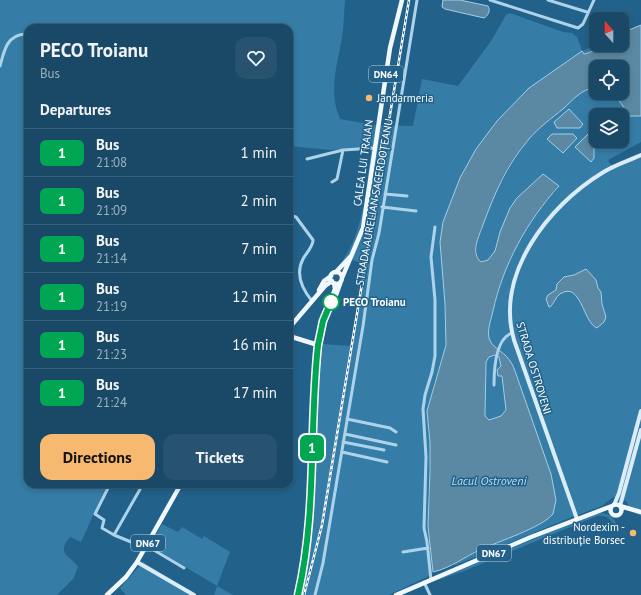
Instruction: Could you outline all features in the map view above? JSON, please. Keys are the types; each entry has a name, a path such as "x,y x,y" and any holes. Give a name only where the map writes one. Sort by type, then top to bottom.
{"main road":[{"name":"CALEA LUI TRAIAN","path":"298,595 304,566 309,521 318,345 323,321 342,280 363,228 390,48 402,0"},
{"name":"CALEA LUI TRAIAN","path":"331,302 335,289 332,280 336,272 351,256"},
{"path":"332,280 338,284 342,280 340,273 336,272"},
{"name":"CALEA LUI TRAIAN","path":"293,323 314,299 324,281 332,280"},
{"path":"293,337 318,345"},
{"name":"DN67","path":"107,595 126,577 137,562 179,488"},
{"path":"606,509 619,499"},
{"name":"DN67","path":"396,595 424,582 613,505 617,504 630,510 641,512"},
{"path":"613,505 611,509 613,514"},
{"path":"620,506 622,509 621,513"},
{"name":"DN67","path":"597,512 618,515 630,510"}],"street":[{"name":"STRADA AURELIAN SACERDOȚEANU","path":"315,595 323,563 363,326 372,260 378,236 417,0"},
{"path":"490,0 576,28 581,26 594,0"},
{"path":"548,0 587,12"},
{"path":"0,66 4,48 7,43 13,38 24,34"},
{"path":"308,159 343,150 374,148"},
{"path":"332,182 337,179 343,150"},
{"name":"STRADA OSTROVENI","path":"577,519 542,423 512,333 509,309 512,287 527,250 539,231 564,202 590,181 613,166 641,156"},
{"path":"385,194 407,196"},
{"path":"382,207 416,210"},
{"path":"293,216 296,217 313,240 312,246 302,261 300,274 303,287 314,299"},
{"path":"431,580 424,523 426,438 424,403 435,356 436,300 431,257 435,227"},
{"path":"494,385 494,366 496,357 506,336 512,333"},
{"path":"620,506 619,499 641,412"},
{"path":"347,419 390,428 396,432"},
{"path":"613,505 619,499 641,430"},
{"path":"345,434 396,445"},
{"path":"343,442 384,450"},
{"path":"342,452 387,462"},
{"path":"108,488 95,514 104,520 102,528 114,535 146,547 184,568"},
{"path":"114,535 141,488"},
{"path":"619,499 630,510"},
{"path":"403,552 428,548"},
{"path":"137,562 194,595"},
{"path":"424,582 430,595"}],"shaded area":[{"path":"0,0 345,0 343,31 334,86 336,108 340,119 374,125 413,126 422,79 458,86 491,41 506,15 510,13 563,32 572,33 577,37 582,51 589,48 589,52 592,52 587,54 581,51 529,88 497,121 476,149 460,178 443,222 440,242 445,304 446,345 433,387 428,498 428,526 433,572 427,577 389,595 301,595 313,501 323,344 350,346 364,264 346,258 323,282 343,260 352,245 364,204 372,147 330,150 293,146 293,24 24,24 24,488 106,488 81,542 70,537 66,543 64,551 78,567 73,579 57,595 0,595"},
{"path":"589,89 589,100 620,100 625,108 589,108 589,148 629,148 629,114 630,116 641,116 641,142 608,160 610,164 613,165 641,154 641,516 632,512 626,501 621,499 618,501 618,498 613,497 602,506 454,566 462,559 535,526 550,517 556,500 551,474 515,371 504,354 490,342 488,332 497,295 510,261 527,229 547,200 559,187 500,232 495,251 488,260 481,262 476,253 478,238 483,221 502,181 522,149 540,128 578,95"},
{"path":"495,355 499,357 501,365 498,370 502,375 506,410 499,418 489,420 485,416 486,362 489,357"},
{"path":"603,513 613,518 616,523 616,528 613,529 614,525 611,520 602,516 597,516 464,571 432,582 562,527 593,515"},
{"path":"162,524 178,532 182,527 202,539 204,536 230,552 217,586 150,546"},
{"path":"143,562 196,595 126,595 120,588"},
{"path":"217,586 233,595 214,595"}],"water":[{"path":"443,0 460,0 488,6 489,11 484,18 445,9 442,7"},
{"name":"Lacul Ostroveni","path":"641,25 641,116 630,116 629,108 624,108 619,100 629,100 629,60 589,60 589,89 578,95 541,127 521,149 508,169 497,191 476,244 476,254 481,262 488,260 495,251 500,232 510,208 517,198 543,174 559,186 547,200 527,229 510,260 497,294 488,332 492,344 504,354 515,371 551,474 556,500 553,514 530,529 480,550 446,568 433,572 428,526 430,442 427,411 446,345 445,304 440,242 443,222 460,178 476,149 497,121 529,88 582,51 584,54 629,52 629,30","holes":["495,355 499,357 501,366 497,370 498,376 502,376 506,410 501,416 489,420 485,416 486,362 489,357"]},
{"path":"569,109 583,124 580,128 557,128 554,122"},
{"path":"589,133 589,148 594,148 594,158 591,162 575,147"},
{"path":"552,134 573,134 577,138 563,153 547,139"},
{"path":"586,269 596,280 598,288 601,292 602,304 606,317 604,322 597,328 592,325 577,297 573,293 567,291 560,294 550,307 546,299 548,295 556,290 557,284 564,277 574,275"}],"railway":[{"path":"304,595 322,525 409,0"}],"bus line":[{"name":"1","path":"298,595 304,566 309,521 314,389 318,345 323,321 331,302"}],"place":[{"name":"Jandarmeria","path":"369,98"},
{"name":"PECO Troianu","path":"331,302"},
{"name":"Nordexim - distribuție Borsec","path":"633,533"}]}
